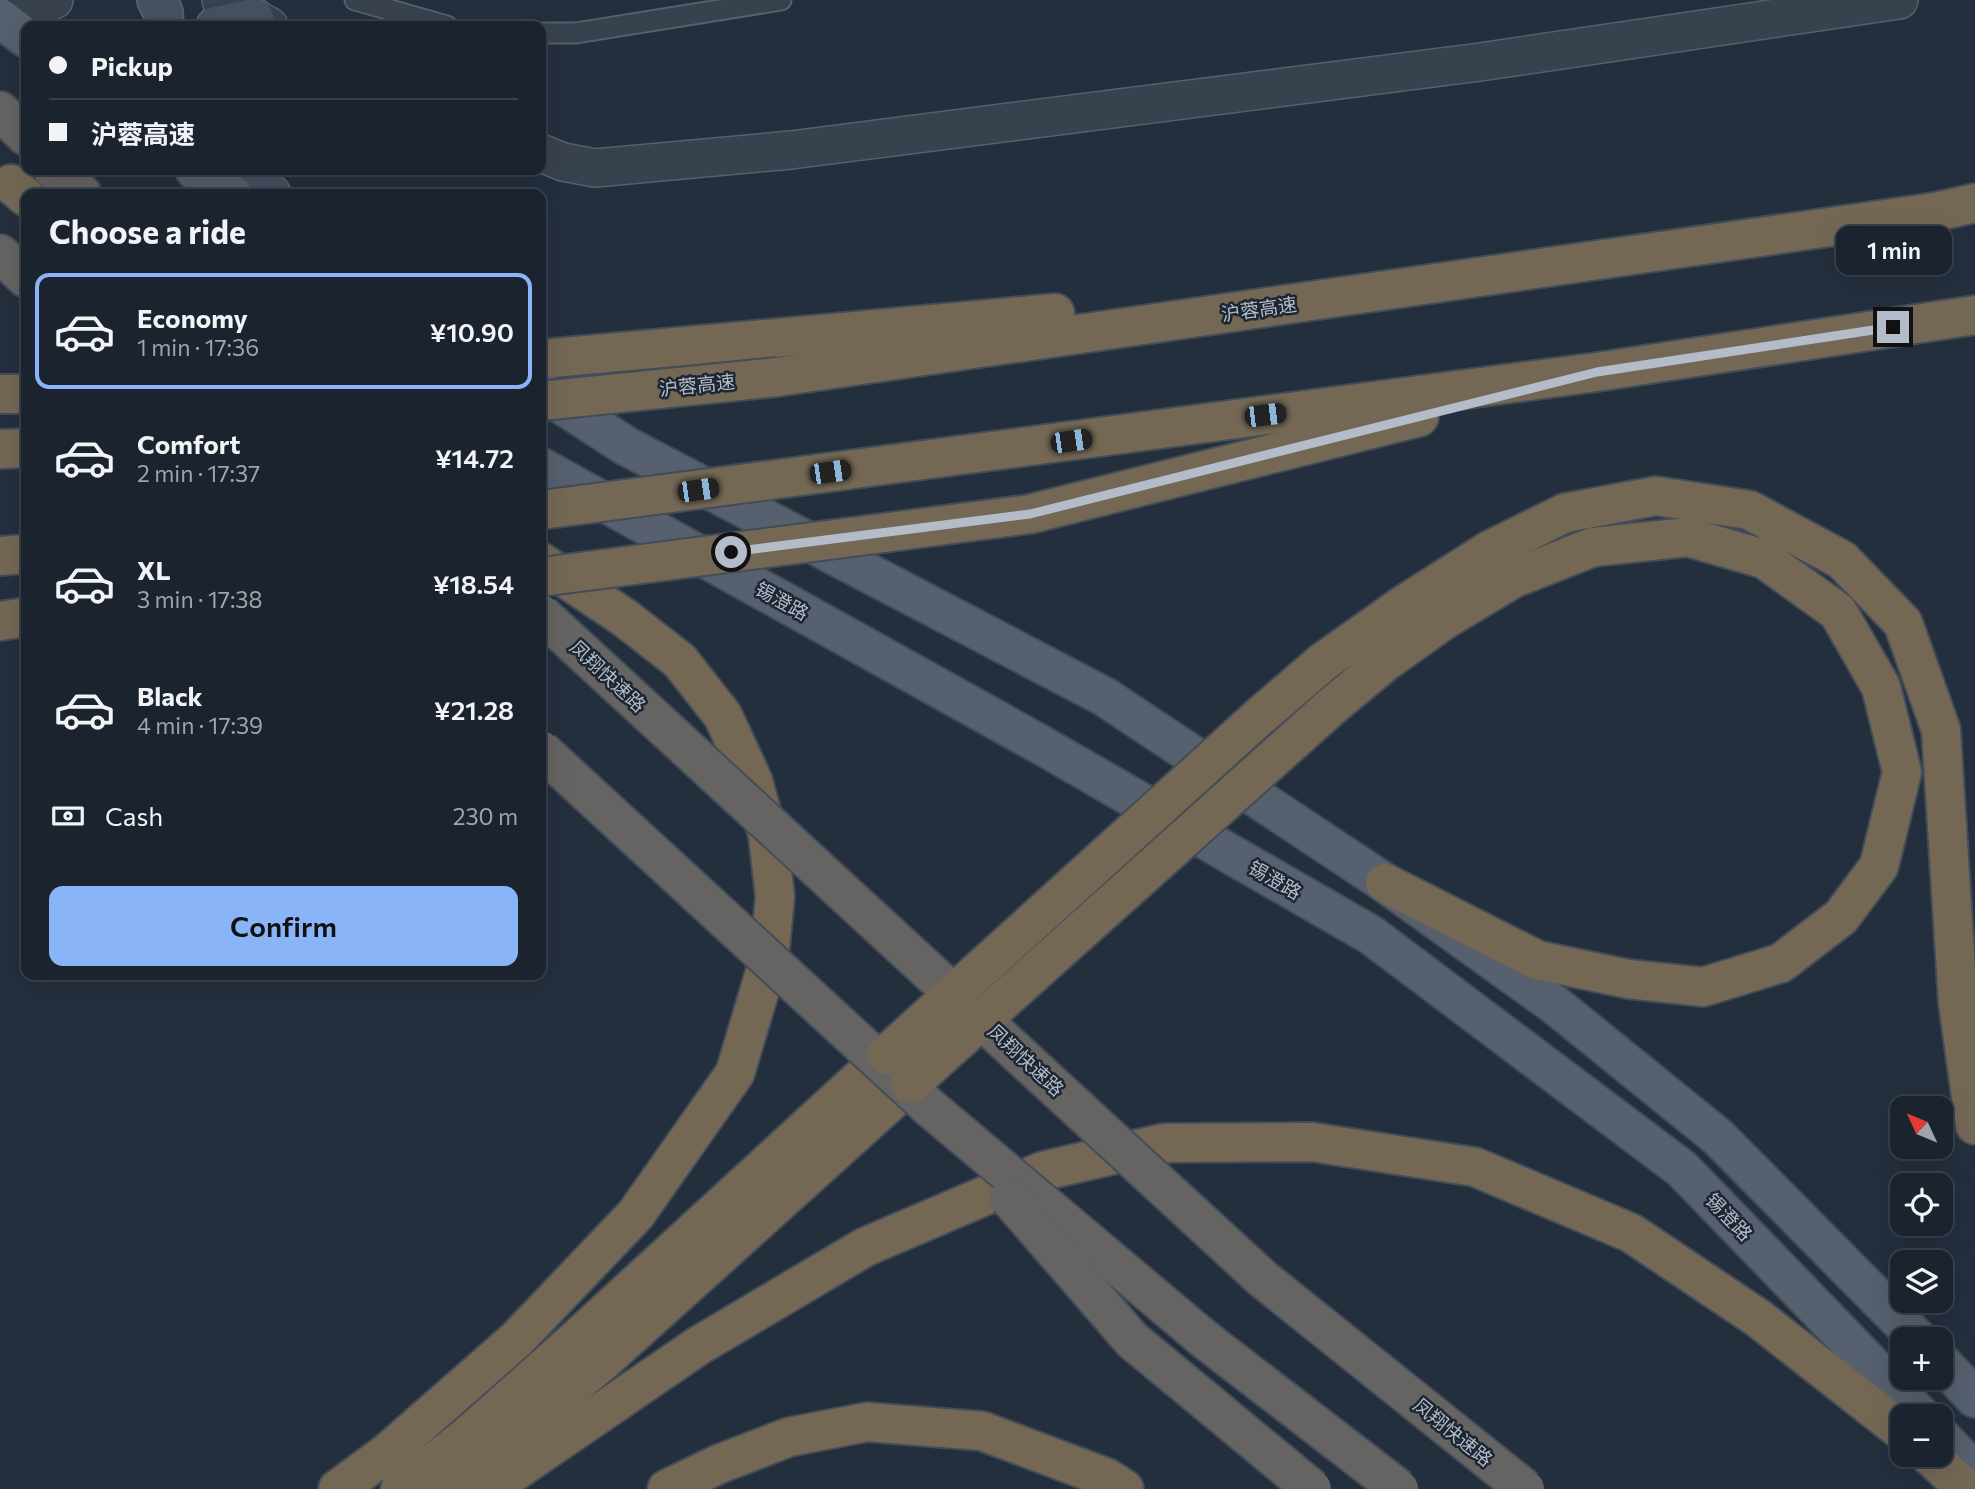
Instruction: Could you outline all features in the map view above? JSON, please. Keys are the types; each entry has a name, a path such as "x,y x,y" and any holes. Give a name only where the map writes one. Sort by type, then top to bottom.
{"highway":[{"path":"0,111 21,131"},
{"path":"0,124 21,142"},
{"path":"59,175 78,189"},
{"path":"66,175 79,189"},
{"name":"沪蓉高速","path":"546,400 777,377 1936,212 1975,203"},
{"path":"546,359 1562,266"},
{"path":"546,509 1597,372 1961,317"},
{"path":"546,576 1030,514 1597,372"},
{"path":"0,394 21,394"},
{"path":"0,449 21,448"},
{"path":"400,1489 487,1466 591,1348 886,1055 1259,717 1324,662 1405,604 1490,550 1565,513 1656,496 1749,510 1842,561 1903,623 1941,730 1958,1003 1975,1125"},
{"path":"591,1348 920,1095 1332,706 1385,662 1444,620 1514,578 1593,547 1688,537 1764,559 1838,612 1881,687 1902,772 1878,866 1841,917 1782,963 1703,987 1628,979 1537,960 1385,883"},
{"path":"0,556 21,554"},
{"path":"338,1489 387,1453 517,1339 636,1214 735,1073 769,959 775,897 768,836 753,781 723,716 680,661 625,618 546,565"},
{"path":"0,621 21,618"},
{"name":"凤翔快速路","path":"546,619 1263,1279 1525,1489"},
{"path":"546,755 920,1095 1203,1338 1399,1489"},
{"path":"920,1095 1132,1340 1312,1489"},
{"path":"450,1489 487,1466 635,1390 698,1346 865,1247 1043,1171 1164,1143 1312,1142 1475,1167 1631,1233 1758,1318 1890,1422"},
{"path":"667,1489 719,1464 789,1437 867,1422 982,1431 1107,1478 1124,1489"},
{"path":"1942,1467 1966,1489"}],"main road":[{"path":"157,0 163,12 164,21"},
{"path":"0,18 21,34"},
{"path":"203,175 224,189"},
{"path":"246,175 265,189"},
{"path":"546,394 626,446 1105,696 1385,883 1555,1005 1718,1137 1906,1327"},
{"name":"锡澄路","path":"546,470 1043,746 1371,936 1682,1169 1909,1404"},
{"path":"1953,1375 1975,1398"},
{"path":"1953,1449 1975,1472"}],"street":[{"path":"0,1 33,7 54,0"},
{"path":"220,0 260,21"},
{"path":"546,155 563,162 595,168 792,150 1480,62 1899,0"}],"lane":[{"path":"355,0 429,21"},
{"path":"546,33 576,33 781,0"}],"route":[{"path":"731,552 1030,514 1597,372 1893,327"}]}
